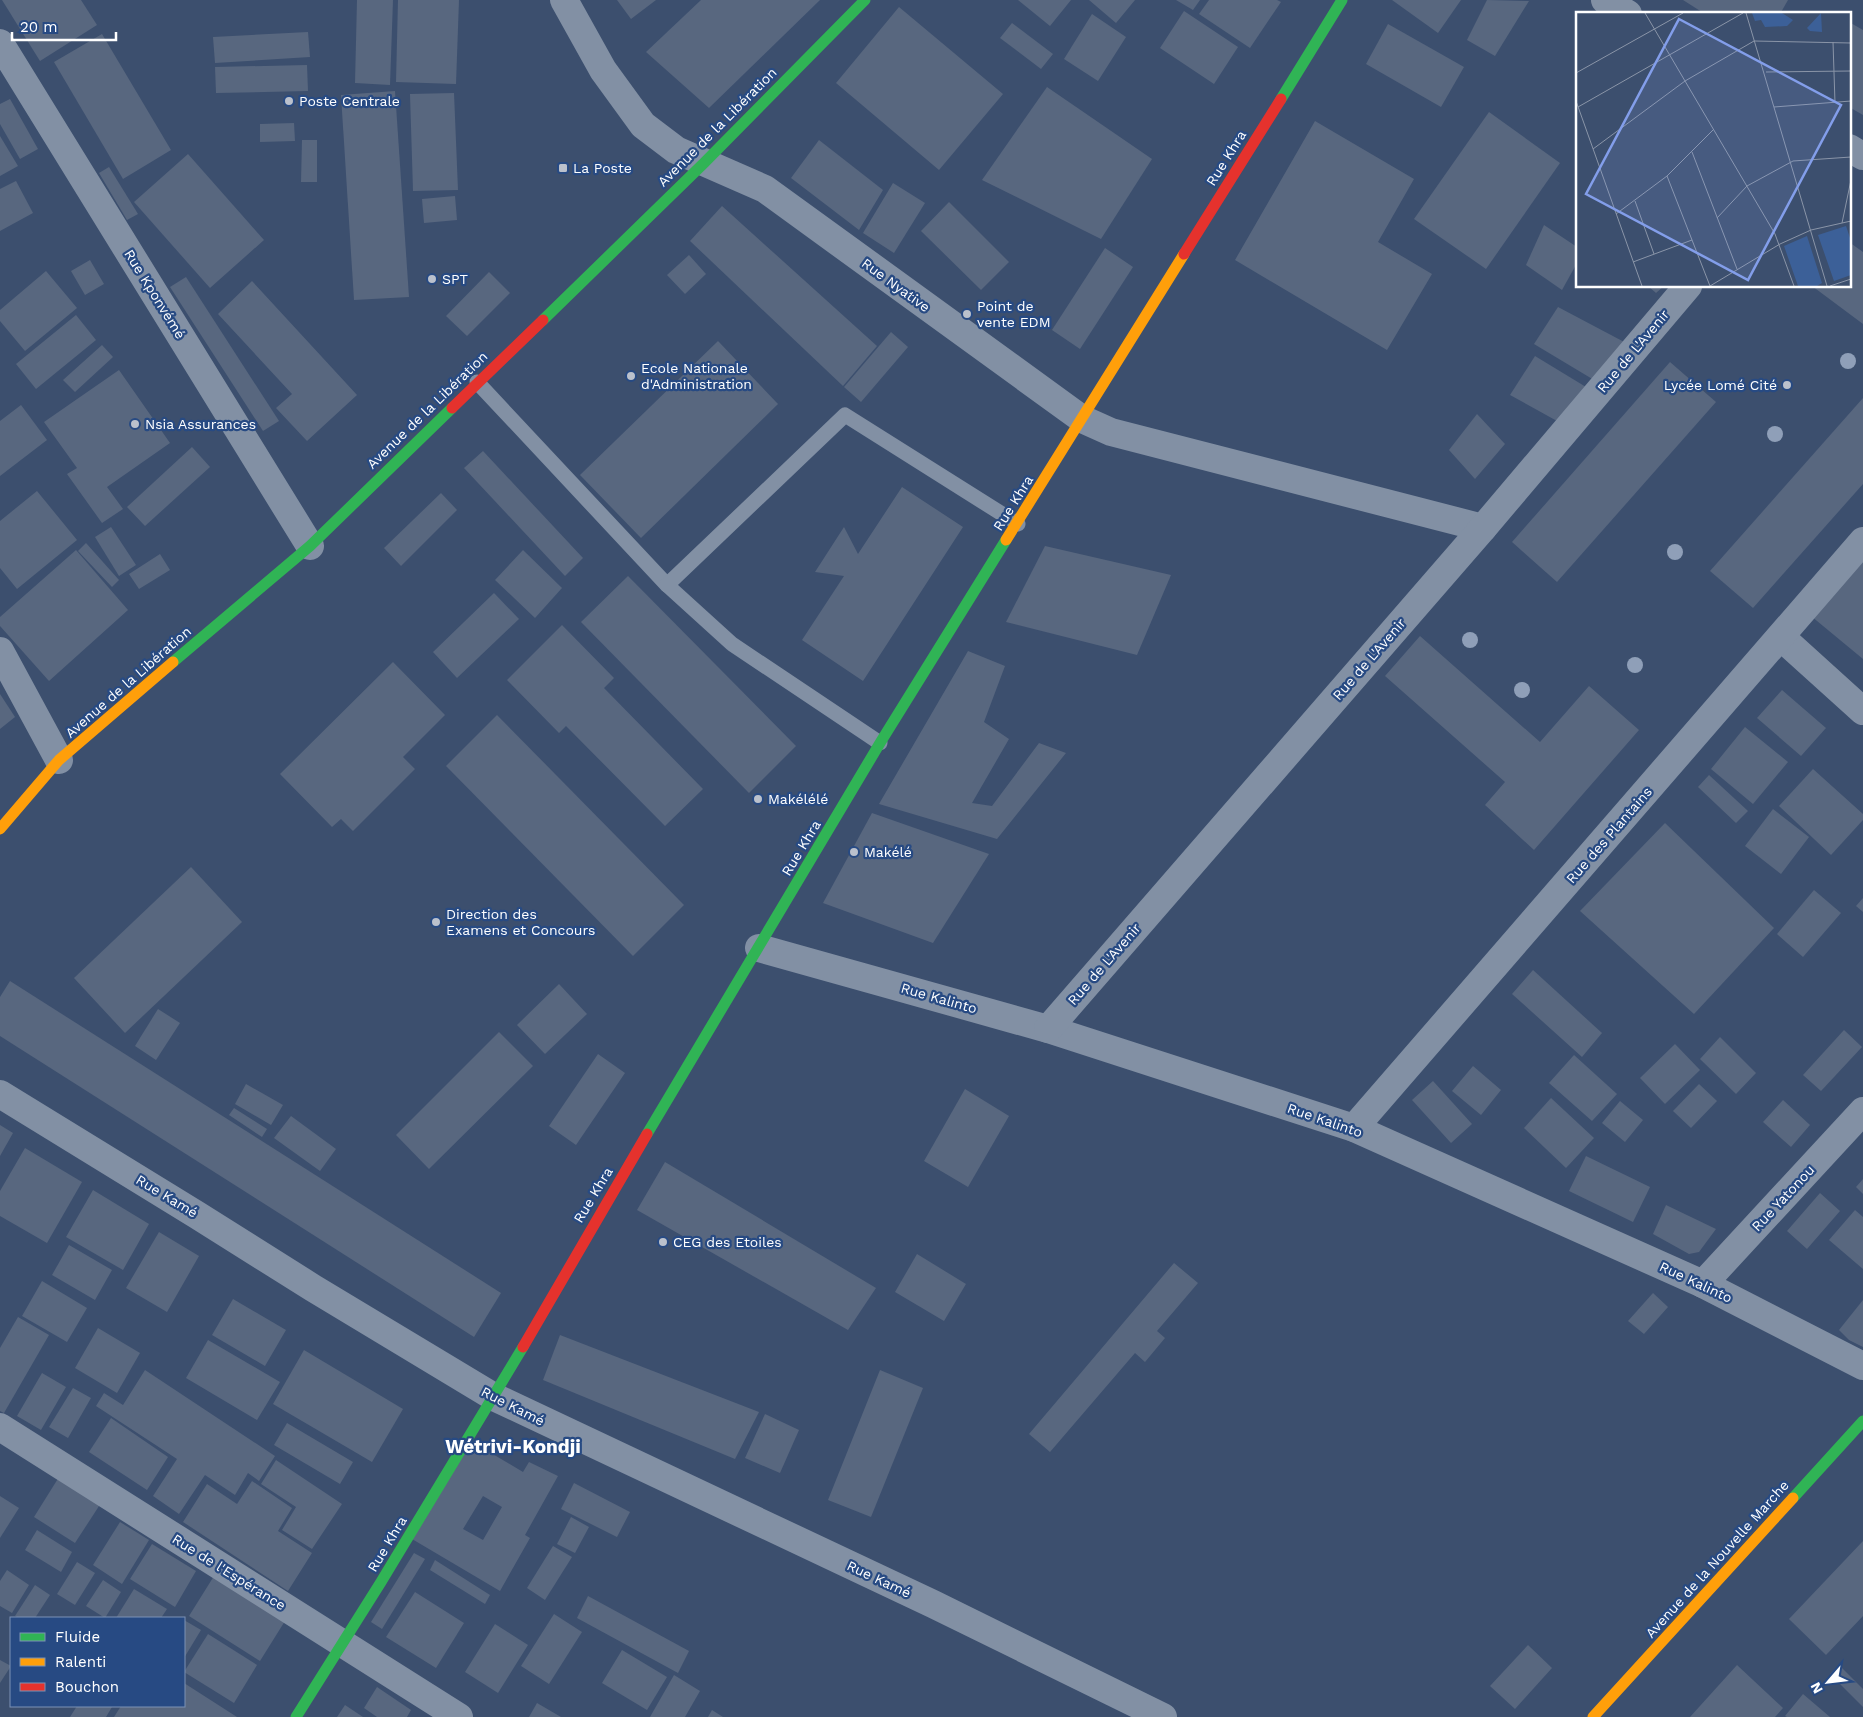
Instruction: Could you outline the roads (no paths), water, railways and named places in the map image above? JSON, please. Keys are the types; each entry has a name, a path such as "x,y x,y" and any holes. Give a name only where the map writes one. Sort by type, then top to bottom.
{"street":[{"name":"Rue Nyative","path":"564,0 603,70 644,125 676,150 765,189 1082,420 1110,432 1483,528"},
{"name":"Avenue de la Libération","path":"0,829 59,760 310,546 704,163 864,0"},
{"name":"Rue Khra","path":"296,1717 494,1397 608,1199 880,743 1018,524 1342,0"},
{"path":"1605,0 1625,12"},
{"name":"Rue Kponvémé","path":"3,52 310,546"},
{"path":"1850,149 1863,156"},
{"name":"Rue de L'Avenir","path":"1048,1029 1483,528 1686,288"},
{"name":"Rue des Plantains","path":"1354,1128 1863,541"},
{"path":"1781,637 1863,711"},
{"path":"0,651 59,760"},
{"name":"Rue Kalinto","path":"759,948 1048,1029 1354,1128 1704,1284 1863,1366"},
{"name":"Rue Kamé","path":"0,1094 312,1288 494,1397 924,1600 1163,1717"},
{"name":"Rue Yatonou","path":"1704,1284 1863,1111"},
{"name":"Avenue de la Nouvelle Marche","path":"1593,1717 1863,1420"},
{"name":"Rue de l'Espérance","path":"0,1427 459,1717"}],"lane":[{"path":"477,382 667,585 732,644 880,743"},
{"path":"667,585 845,414 1018,524"}],"place":[{"name":"Poste Centrale","path":"289,101"},
{"name":"La Poste","path":"563,168"},
{"name":"SPT","path":"432,279"},
{"name":"Point de vente EDM","path":"967,314"},
{"name":"Ecole Nationale d'Administration","path":"631,376"},
{"name":"Lycée Lomé Cité","path":"1787,385"},
{"name":"Nsia Assurances","path":"135,424"},
{"name":"Makélélé","path":"758,799"},
{"name":"Makélé","path":"854,852"},
{"name":"Direction des Examens et Concours","path":"436,922"},
{"name":"CEG des Etoiles","path":"663,1242"}],"district":[{"name":"Wétrivi-Kondji","path":"513,1446"}]}
